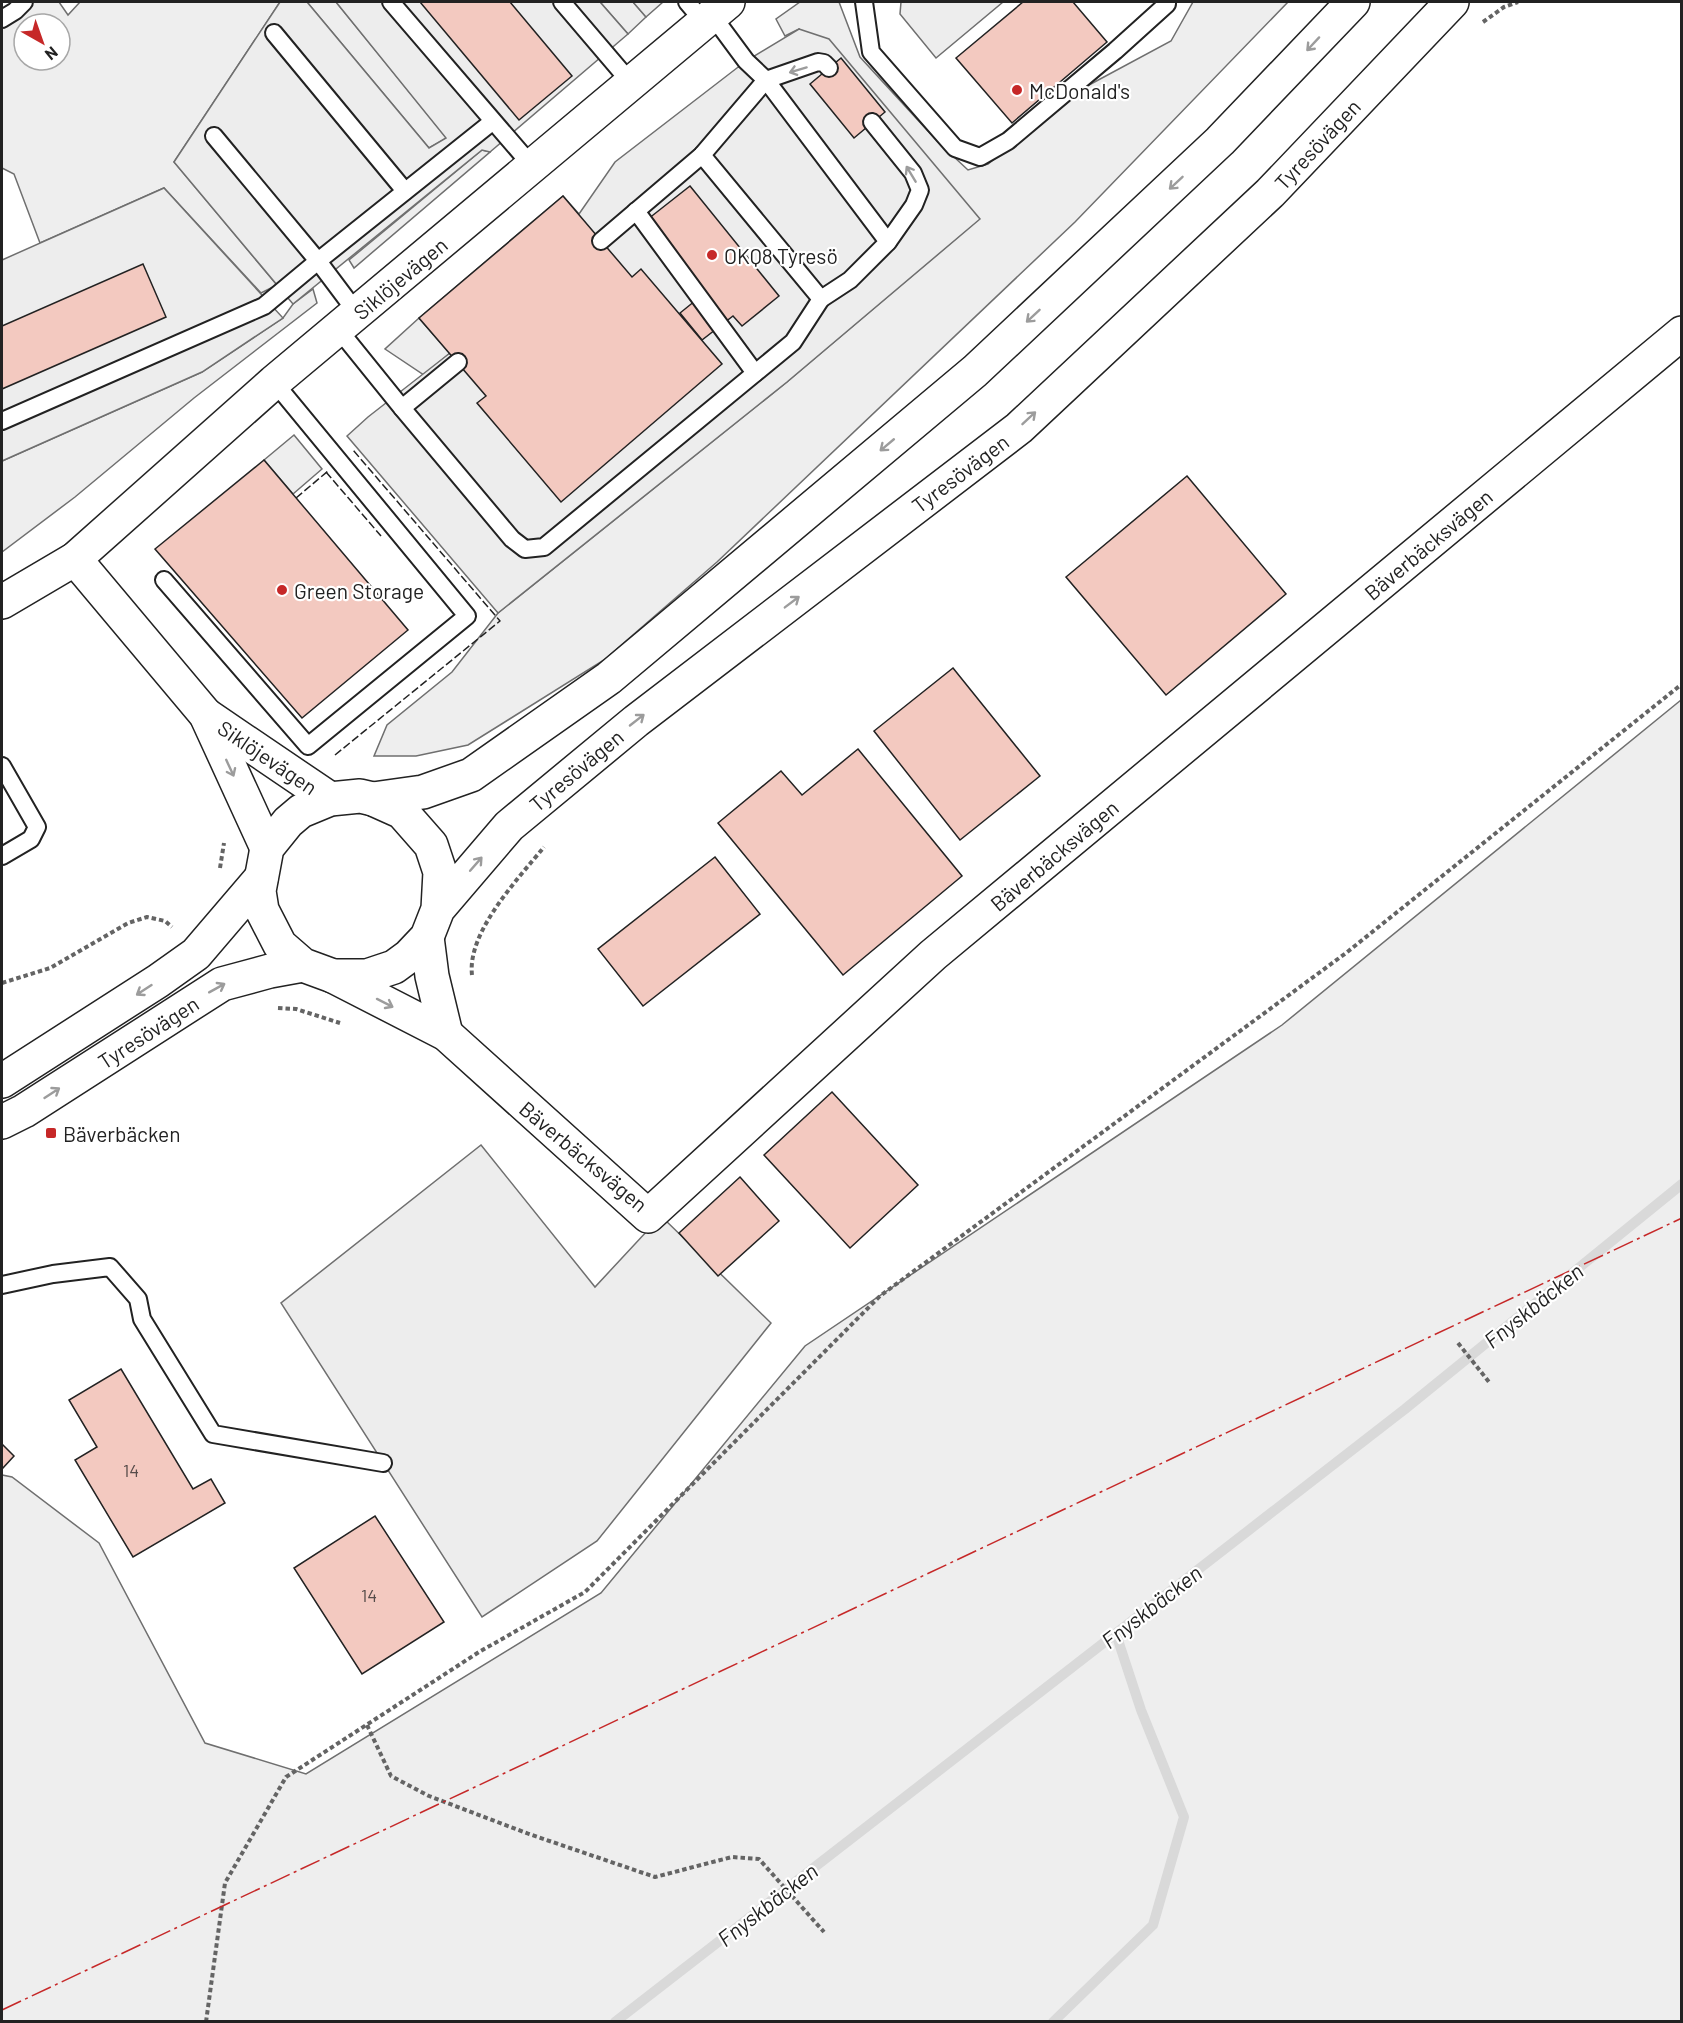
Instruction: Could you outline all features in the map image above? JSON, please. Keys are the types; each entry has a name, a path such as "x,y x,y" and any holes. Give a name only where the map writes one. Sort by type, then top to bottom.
{"main road":[{"name":"Tyresövägen","path":"373,799 423,792 471,775 609,678 975,371 1220,141 1353,2"},
{"name":"Tyresövägen","path":"2,1122 24,1111 222,984 270,971 318,971 367,976 394,967 409,956 509,826 636,721 1019,428 1270,193 1452,2"},
{"name":"Siklöjevägen","path":"2,602 75,559 274,382 631,83 708,10"},
{"name":"Bäverbäcksvägen","path":"318,971 446,1034 648,1216 933,955 1682,333"},
{"name":"Siklöjevägen","path":"75,559 206,715 330,799"},
{"name":"Siklöjevägen","path":"206,715 264,863"},
{"name":"Tyresövägen","path":"2,1081 196,954 264,863 288,822 301,811 330,799 360,796 373,799 402,812 431,845 440,872 433,923"},
{"path":"264,863 259,891 262,910 280,945 318,971"},
{"path":"433,923 432,976 446,1034"}],"lane":[{"path":"2,19 24,2"},
{"path":"391,2 532,166"},
{"path":"562,2 631,83"},
{"path":"864,2 871,52 955,148 980,157 1008,141 1114,51 1167,2"},
{"path":"708,10 746,61 766,80 888,242"},
{"path":"273,33 405,191"},
{"path":"601,241 702,155 766,80 818,62 824,63 829,68"},
{"path":"2,421 264,306 492,122"},
{"path":"214,136 318,261 348,322 402,408 512,539 525,549 544,547 793,342 821,299 850,280 888,242 914,205 920,190 913,173 872,122"},
{"path":"702,155 821,299"},
{"path":"636,211 754,373"},
{"path":"402,408 458,362"},
{"path":"164,580 308,746 467,616 274,382"},
{"path":"2,766 37,827 31,839 2,856"},
{"path":"2,1285 52,1274 110,1267 138,1299 142,1319 213,1434 383,1463"}],"path":[{"path":"206,2022 225,1883 286,1777 479,1652 585,1592 880,1296 1346,953 1682,684"},
{"path":"219,873 224,843"},
{"path":"2,983 50,968 128,923 147,917 165,921 173,928"},
{"path":"275,1008 296,1009 348,1025"},
{"path":"1458,1343 1489,1382"},
{"path":"367,1725 390,1776 429,1796 529,1834 655,1877 732,1857 759,1859 824,1932"}],"shaded area":[{"path":"29,2 59,2 66,12 14,12"},
{"path":"80,2 280,2 174,162 277,285 261,293 164,188 40,243 14,174 2,168 2,20 12,13 12,72 72,72 71,12"},
{"path":"280,2 307,2 429,148 446,138 336,2 600,2 628,34 490,152 482,150 293,304 174,162"},
{"path":"307,2 336,2 447,138 429,148"},
{"path":"600,2 633,2 646,17 628,34"},
{"path":"633,2 663,2 646,17"},
{"path":"800,2 839,2 860,57 938,142 968,170 988,164 1076,92 1171,41 1193,2 1288,2 1075,222 717,562 604,660 468,745 416,756 374,756 387,725 452,672 498,613 787,382 979,219 799,29 785,36 776,19"},
{"path":"901,2 1003,2 936,58 900,14"},
{"path":"799,29 829,39 980,219 787,382 498,613 347,436 450,353 419,318 563,196 579,214 615,162 746,61"},
{"path":"482,150 490,152 354,268 349,260"},
{"path":"164,188 283,318 202,372 2,461 2,260"},
{"path":"313,289 317,303 194,398 75,497 2,552 2,461 202,372 283,318 293,304"},
{"path":"419,318 450,353 424,375 385,349"},
{"path":"294,435 322,469 293,494 264,460"},
{"path":"1681,700 1681,2021 2,2021 2,1475 12,1477 99,1543 205,1743 306,1774 601,1593 805,1346 1282,1025"},
{"path":"481,1145 595,1287 661,1216 771,1323 597,1541 482,1617 281,1303"}],"building":[{"path":"420,2 510,2 572,76 519,120"},
{"name":"McDonald's","path":"1023,2 1073,2 1107,42 1012,123 956,58"},
{"path":"841,58 885,112 854,138 810,84"},
{"name":"OKQ8 Tyresö","path":"690,186 779,296 742,326 733,316 702,340 680,313 706,292 648,219"},
{"name":"OKQ8 Tyresö","path":"563,196 632,277 641,269 722,364 561,502 477,403 486,396 419,318"},
{"path":"143,264 166,317 2,389 2,326"},
{"name":"Green Storage","path":"264,460 408,630 302,718 155,549"},
{"path":"1187,476 1286,594 1166,695 1066,577"},
{"path":"953,668 1040,776 960,840 874,731"},
{"path":"858,749 962,876 843,975 718,823 781,771 802,795"},
{"path":"715,857 760,914 643,1006 598,949"},
{"path":"832,1092 918,1185 850,1248 764,1155"},
{"path":"740,1177 779,1221 718,1276 679,1233"},
{"path":"121,1369 193,1489 211,1479 225,1503 133,1557 75,1460 97,1447 69,1400"},
{"path":"2,1444 14,1456 2,1469"},
{"path":"375,1516 444,1622 362,1674 294,1568"}],"waterway":[{"name":"Fnyskbäcken","path":"615,2022 1405,1409 1682,1184"},
{"path":"1053,2022 1153,1925 1184,1817 1141,1710 1116,1634"}],"fence":[{"path":"335,755 500,621 353,450"},
{"path":"296,498 328,471"},
{"path":"326,472 381,536"}],"power":[{"path":"2,2010 1682,1218"}],"place":[{"name":"McDonald's","path":"1017,90"},
{"name":"OKQ8 Tyresö","path":"712,255"},
{"name":"Green Storage","path":"282,590"},
{"name":"Bäverbäcken","path":"51,1133"}]}
